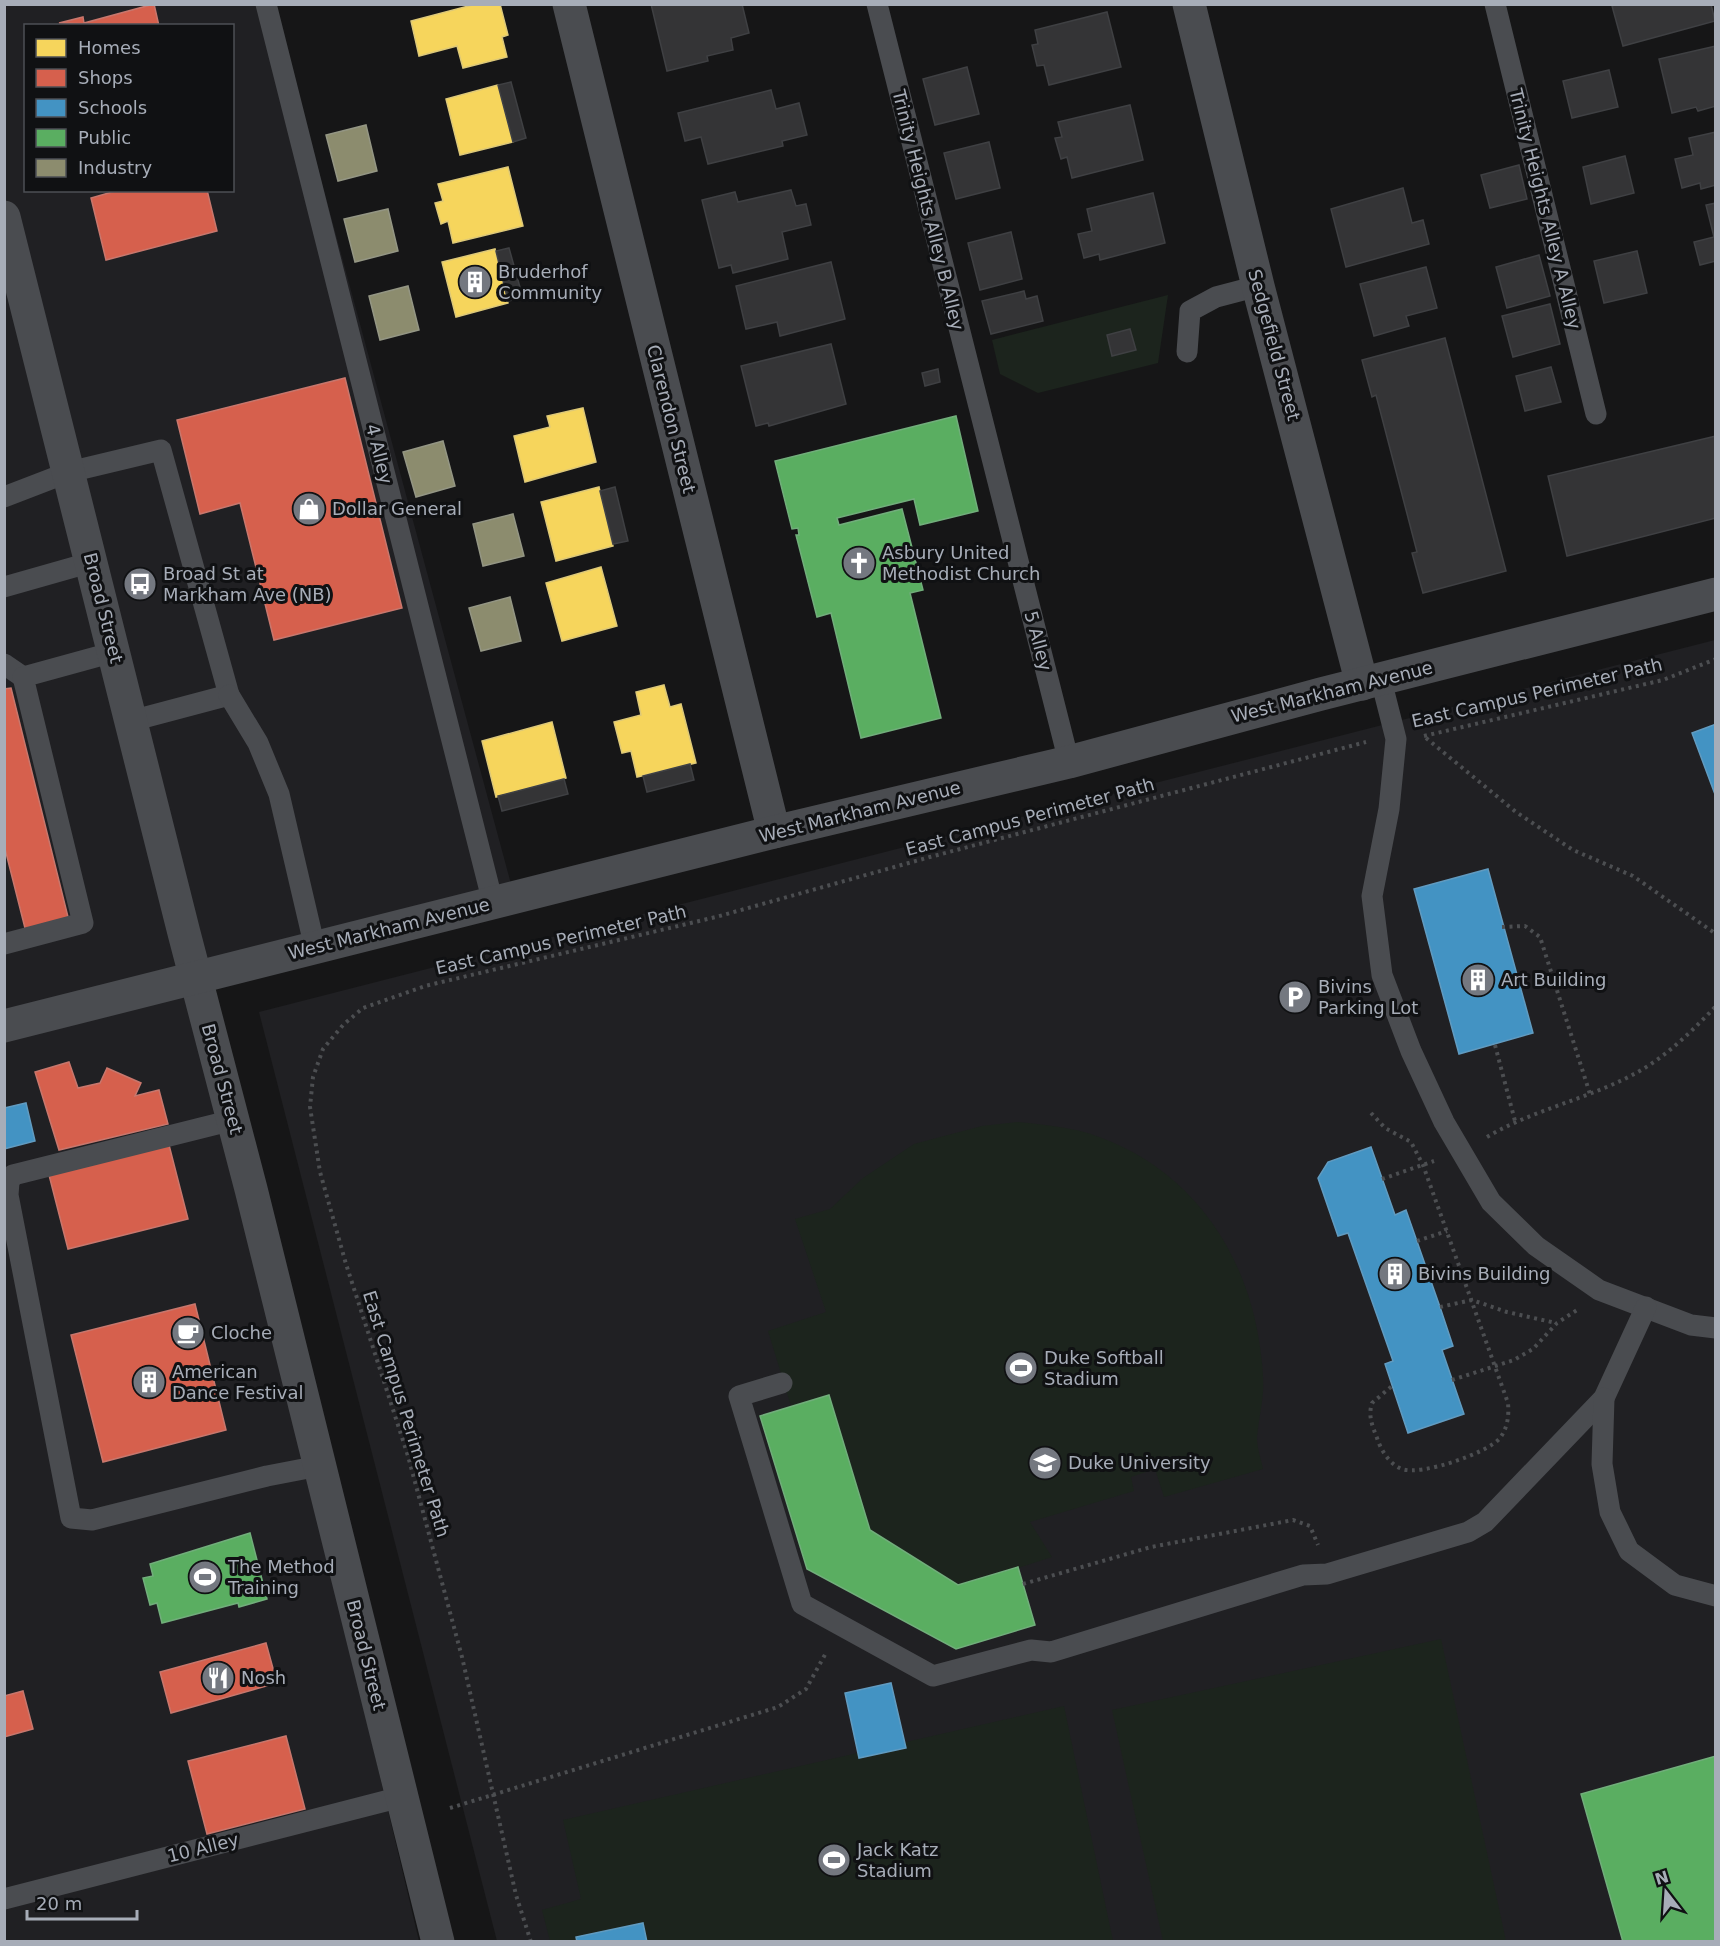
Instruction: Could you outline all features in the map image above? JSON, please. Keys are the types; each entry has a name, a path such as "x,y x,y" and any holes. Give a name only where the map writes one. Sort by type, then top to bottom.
{"street":[{"name":"Clarendon Street","path":"569,4 774,832"},
{"name":"Sedgefield Street","path":"1189,4 1258,285 1371,682"},
{"name":"Broad Street","path":"4,217 438,1941"},
{"name":"West Markham Avenue","path":"4,1026 774,832 1069,762 1716,594"}],"lane":[{"name":"4 Alley","path":"266,4 493,903"},
{"name":"Trinity Heights Alley B Alley","path":"877,4 989,416"},
{"name":"Trinity Heights Alley A Alley","path":"1495,4 1596,414"},
{"path":"1187,352 1190,311 1216,297 1258,285"},
{"name":"5 Alley","path":"989,416 1069,762"},
{"path":"4,497 69,472 161,450 229,695 258,743 279,794 315,948"},
{"path":"4,587 92,562"},
{"path":"23,677 114,652"},
{"path":"4,664 23,677 83,923 4,944"},
{"path":"1371,682 1396,739 1389,809 1372,896 1382,975 1411,1051 1461,1152 1491,1202 1536,1246 1599,1290 1690,1325 1716,1328"},
{"path":"131,721 229,695"},
{"path":"233,1120 13,1175 9,1182 8,1195 71,1518 92,1520 267,1476 320,1466"},
{"path":"782,1383 739,1395 802,1604 933,1676 1031,1650 1051,1653 1303,1575 1327,1574 1449,1539 1485,1522 1604,1398 1646,1307"},
{"path":"1604,1398 1602,1464 1610,1512 1629,1551 1675,1585 1716,1596"},
{"name":"10 Alley","path":"4,1899 401,1797"}],"path":[{"name":"East Campus Perimeter Path","path":"531,1941 516,1895 462,1657 410,1466 320,1172 310,1107 313,1077 323,1049 343,1025 363,1008 425,987 716,917 930,857 1369,741 1423,736 1663,680 1716,658"},
{"path":"1423,736 1516,812 1573,850 1633,876 1716,934"},
{"path":"1502,927 1525,926 1540,937 1590,1094"},
{"path":"1382,1179 1461,1152 1515,1121 1590,1094 1643,1069 1693,1030 1716,1006"},
{"path":"1495,1045 1515,1121"},
{"path":"1371,1113 1385,1128 1411,1142 1423,1165 1508,1403 1509,1415 1501,1437 1492,1446 1424,1470 1402,1469 1394,1464 1380,1447 1369,1411 1377,1396 1392,1386"},
{"path":"1417,1241 1447,1231"},
{"path":"1452,1380 1495,1367 1533,1349 1557,1323 1580,1308 1599,1290"},
{"path":"1440,1307 1472,1300 1507,1312 1557,1323"},
{"path":"1023,1584 1151,1547 1293,1520 1310,1526 1327,1574"},
{"path":"450,1808 778,1707 806,1689 842,1626"}],"shaded area":[{"path":"5,5 274,5 518,910 194,993 419,1941 5,1942"},
{"path":"1168,295 1158,363 1038,393 1000,374 992,340"},
{"name":"Duke University","path":"1715,640 1715,1941 497,1941 259,1012"},
{"name":"Duke Softball Stadium","path":"1018,1122 1079,1131 1132,1152 1161,1170 1187,1193 1209,1219 1228,1248 1253,1312 1263,1375 1257,1438 1263,1469 1164,1497 1155,1469 1131,1477 1134,1491 1030,1522 1052,1557 1018,1568 1035,1625 956,1649 807,1569 760,1416 791,1406 768,1331 826,1312 795,1219 830,1209 863,1178 914,1144 982,1126"},
{"path":"1441,1639 1506,1941 1163,1941 1112,1710"},
{"name":"Jack Katz Stadium","path":"1064,1706 1113,1941 550,1941 542,1910 581,1899 563,1820"}],"building: Homes":[{"path":"476,4 500,4 508,35 502,37 507,57 463,68 457,46 419,56 411,21"},
{"path":"498,85 513,142 460,155 446,99"},
{"path":"508,167 523,226 453,243 448,221 441,224 435,203 443,201 438,184"},
{"name":"Bruderhof Community","path":"495,249 508,303 456,317 442,262"},
{"path":"583,408 596,462 525,482 514,436 550,427 547,416"},
{"path":"599,487 613,546 556,561 541,502"},
{"path":"601,567 617,626 562,641 546,583"},
{"path":"664,685 670,707 681,704 696,763 637,777 631,751 622,753 614,722 641,715 636,692"},
{"path":"552,722 566,778 496,797 482,741"}],"building: Shops":[{"path":"154,4 159,24 59,23 83,17 84,23"},
{"path":"112,192 207,192 217,231 106,260 91,198"},
{"name":"Dollar General","path":"345,378 402,608 274,640 240,503 200,514 177,420"},
{"path":"11,688 69,921 26,932 4,845 4,689"},
{"path":"69,1062 78,1088 100,1083 107,1068 141,1083 135,1096 159,1090 168,1124 59,1150 35,1072"},
{"path":"169,1145 188,1219 68,1249 49,1175"},
{"name":"American Dance Festival","path":"195,1304 226,1430 103,1462 71,1335"},
{"name":"Nosh","path":"266,1643 277,1683 171,1713 160,1672"},
{"path":"23,1691 33,1729 4,1737 4,1696"},
{"path":"286,1736 305,1809 207,1834 188,1761"}],"building: Schools":[{"path":"1716,724 1716,797 1692,733"},
{"name":"Art Building","path":"1488,869 1533,1033 1459,1054 1414,889"},
{"path":"26,1103 35,1141 4,1149 4,1108"},
{"name":"Bivins Building","path":"1371,1147 1395,1215 1406,1210 1440,1307 1453,1346 1442,1350 1464,1414 1408,1433 1385,1364 1393,1361 1348,1233 1338,1236 1318,1178 1328,1162"},
{"path":"891,1683 906,1748 859,1758 845,1693"},
{"path":"643,1923 647,1942 577,1942 576,1937"}],"building: Public":[{"name":"Asbury United Methodist Church","path":"956,416 978,511 920,525 914,499 837,518 839,525 902,509 923,590 910,593 941,718 861,738 831,613 817,617 796,535 799,535 798,528 792,529 775,461"},
{"path":"829,1395 870,1530 958,1585 1018,1567 1035,1625 956,1649 807,1569 760,1416"},
{"name":"The Method Training","path":"250,1533 267,1599 239,1607 238,1603 162,1623 157,1603 150,1605 143,1578 153,1576 150,1564"},
{"path":"1716,1756 1716,1942 1623,1942 1581,1794"}],"building: Industry":[{"path":"366,125 377,171 338,181 326,135"},
{"path":"388,209 398,251 355,262 344,219"},
{"path":"408,286 419,330 380,340 369,296"},
{"path":"443,441 455,486 416,497 403,452"},
{"path":"513,514 524,556 483,566 473,524"},
{"path":"510,597 521,641 481,651 469,608"}],"building: Other":[{"path":"651,4 742,4 749,33 731,38 733,50 707,56 708,61 667,71"},
{"path":"1617,4 1711,4 1715,21 1623,46 1612,6"},
{"path":"1107,12 1121,67 1049,85 1044,65 1037,66 1032,45 1038,44 1035,30"},
{"path":"1716,46 1716,106 1698,111 1696,107 1672,113 1659,59"},
{"path":"967,67 979,114 935,125 923,79"},
{"path":"1609,70 1618,107 1572,118 1563,81"},
{"path":"511,82 526,138 513,142 498,85"},
{"path":"771,90 776,109 799,103 807,135 782,141 783,146 708,164 701,137 685,141 678,113"},
{"path":"1130,105 1143,160 1072,178 1067,157 1061,159 1055,138 1062,137 1058,122"},
{"path":"1716,132 1716,185 1701,189 1700,183 1682,188 1675,159 1693,155 1689,138"},
{"path":"989,142 1000,188 956,199 944,153"},
{"path":"1625,156 1634,193 1591,204 1583,167"},
{"path":"1519,165 1527,199 1490,208 1481,175"},
{"path":"1403,188 1412,223 1423,220 1429,244 1346,267 1331,209"},
{"path":"791,190 796,206 806,204 811,225 782,232 788,259 733,273 731,265 719,268 702,200 735,192 738,202"},
{"path":"1153,193 1165,243 1100,260 1099,254 1084,258 1078,234 1092,231 1087,209"},
{"path":"1716,203 1716,261 1700,265 1694,242 1714,237 1706,205"},
{"path":"1011,232 1022,279 980,290 968,243"},
{"path":"509,248 523,298 508,301 496,251"},
{"path":"1637,251 1647,293 1604,303 1594,261"},
{"path":"1539,255 1550,296 1507,308 1496,267"},
{"path":"831,262 845,319 780,336 777,322 746,329 736,286"},
{"path":"1426,267 1437,308 1406,316 1409,326 1374,336 1360,284"},
{"path":"1024,291 1026,299 1037,296 1043,321 991,334 982,301"},
{"path":"1550,304 1560,344 1513,357 1502,316"},
{"path":"1130,329 1136,350 1112,356 1107,335"},
{"path":"1445,338 1506,571 1423,593 1412,553 1417,552 1376,395 1372,397 1362,360"},
{"path":"831,344 846,404 769,426 768,423 756,426 741,366"},
{"path":"1551,367 1561,402 1525,411 1516,376"},
{"path":"938,369 940,382 925,386 922,373"},
{"path":"1716,436 1716,518 1567,556 1548,476"},
{"path":"615,487 628,541 613,544 600,491"},
{"path":"690,764 694,780 647,792 643,776"},
{"path":"564,779 568,794 502,811 498,796"}],"place":[{"name":"Bruderhof Community","path":"475,282"},
{"name":"Dollar General","path":"309,509"},
{"name":"Asbury United Methodist Church","path":"859,563"},
{"name":"Broad St at Markham Ave (NB)","path":"140,584"},
{"name":"Art Building","path":"1478,980"},
{"name":"Bivins Parking Lot","path":"1295,997"},
{"name":"Bivins Building","path":"1395,1274"},
{"name":"Cloche","path":"188,1333"},
{"name":"Duke Softball Stadium","path":"1021,1368"},
{"name":"American Dance Festival","path":"149,1382"},
{"name":"Duke University","path":"1045,1463"},
{"name":"The Method Training","path":"205,1577"},
{"name":"Nosh","path":"218,1678"},
{"name":"Jack Katz Stadium","path":"834,1860"}]}
